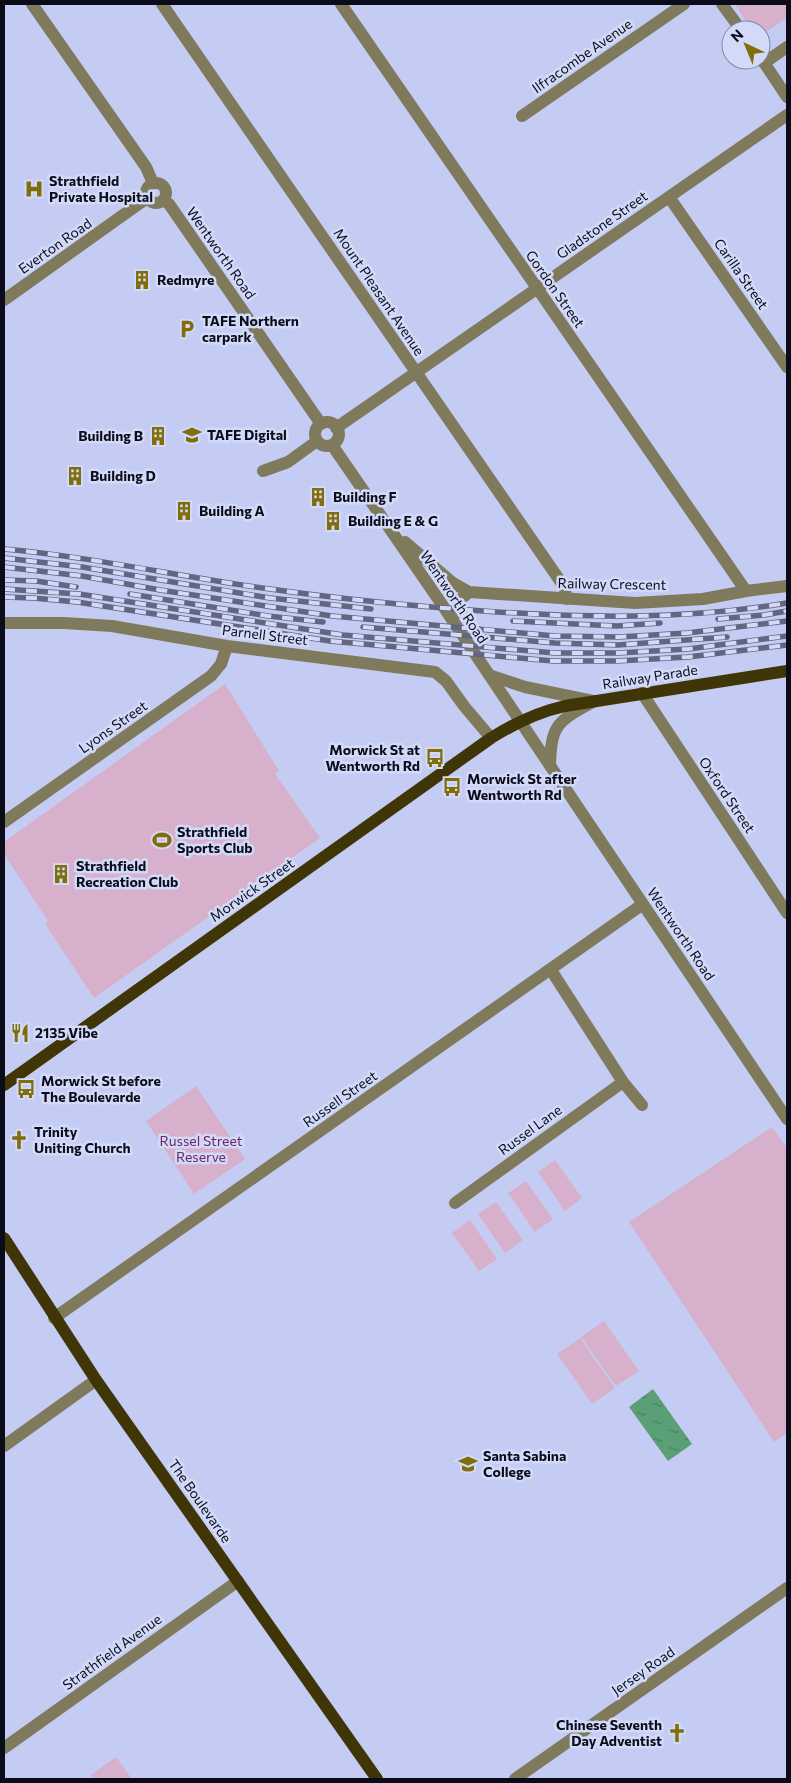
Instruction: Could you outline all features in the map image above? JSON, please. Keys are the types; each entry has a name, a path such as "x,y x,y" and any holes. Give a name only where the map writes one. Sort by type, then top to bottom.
{"main road":[{"name":"Railway Parade","path":"519,722 550,709 787,671"},
{"name":"Morwick Street","path":"4,1085 491,738 519,722"},
{"name":"The Boulevarde","path":"4,1238 54,1318 96,1380 377,1779"}],"street":[{"name":"Mount Pleasant Avenue","path":"162,4 565,588 566,599"},
{"name":"Gordon Street","path":"341,4 746,591"},
{"name":"Ilfracombe Avenue","path":"522,116 684,4"},
{"path":"722,4 734,20"},
{"path":"35,5 146,167 153,183"},
{"path":"771,55 787,47"},
{"path":"769,70 787,97"},
{"name":"Gladstone Street","path":"336,428 787,115"},
{"path":"153,183 159,183 164,187 166,193 163,200 155,203 147,198 146,189 153,183"},
{"name":"Carilla Street","path":"669,197 787,368"},
{"name":"Everton Road","path":"4,300 147,198"},
{"name":"Wentworth Road","path":"163,200 169,204 321,424"},
{"path":"329,423 336,428 338,437 332,445 324,446 318,442 315,432 321,424 329,423"},
{"path":"263,471 288,462 318,442"},
{"name":"Wentworth Road","path":"332,445 441,603 787,1119"},
{"path":"390,528 453,583 470,592 461,599 452,620"},
{"name":"Railway Crescent","path":"470,592 635,603 702,599 787,586"},
{"name":"Parnell Street","path":"4,623 64,623 112,626 227,646 436,672 446,681 491,738"},
{"name":"Lyons Street","path":"4,822 211,676 221,664 227,646"},
{"path":"488,675 525,688 596,701"},
{"name":"Oxford Street","path":"642,693 787,913"},
{"path":"550,766 550,749 557,727 568,715 596,701"},
{"name":"Russell Street","path":"54,1318 643,904"},
{"path":"550,970 623,1082 642,1105"},
{"name":"Russel Lane","path":"455,1202 623,1082"},
{"path":"4,1446 96,1380"},
{"name":"Strathfield Avenue","path":"4,1748 238,1581"},
{"name":"Jersey Road","path":"515,1779 787,1588"}],"green space":[{"path":"735,4 787,4 787,18 771,28 771,20 745,20"},
{"name":"Strathfield Sports Club","path":"225,684 279,771 275,774 320,838 94,998 45,924 48,921 4,854 4,842"},
{"name":"Russel Street Reserve","path":"196,1086 245,1159 194,1194 146,1121"},
{"path":"772,1127 787,1148 787,1433 774,1442 629,1222"},
{"path":"555,1160 582,1198 565,1211 538,1172"},
{"path":"526,1181 553,1219 535,1232 508,1193"},
{"path":"496,1202 523,1240 505,1253 478,1214"},
{"path":"470,1220 497,1259 479,1271 452,1233"},
{"path":"604,1321 639,1371 616,1386 581,1337"},
{"path":"580,1338 615,1388 592,1404 557,1354"},
{"path":"116,1757 132,1779 94,1779 91,1775"}],"water":[{"path":"653,1389 692,1444 668,1461 629,1407"}],"railway":[{"path":"4,549 71,557 297,593 483,611 635,616 749,609 787,603"},
{"path":"4,558 82,567 270,598 371,609"},
{"path":"4,567 82,576 160,590 332,616 555,636 619,637 687,633 787,621"},
{"path":"4,580 36,581 76,587"},
{"path":"4,589 79,594 343,635 555,653 618,653 688,649 787,636"},
{"path":"130,594 268,616 323,622"},
{"path":"4,597 77,602 330,641 553,661 617,661 688,657 787,645"},
{"path":"718,619 787,611"},
{"path":"513,621 617,626 660,623"},
{"path":"363,627 555,643 618,645 727,637"}],"place":[{"name":"Strathfield Private Hospital","path":"34,189"},
{"name":"Redmyre","path":"142,280"},
{"name":"TAFE Northern carpark","path":"187,329"},
{"name":"TAFE Digital","path":"192,435"},
{"name":"Building B","path":"158,436"},
{"name":"Building D","path":"75,476"},
{"name":"Building F","path":"318,497"},
{"name":"Building A","path":"184,511"},
{"name":"Building E & G","path":"333,521"},
{"name":"Morwick St at Wentworth Rd","path":"435,758"},
{"name":"Morwick St after Wentworth Rd","path":"452,787"},
{"name":"Strathfield Sports Club","path":"162,840"},
{"name":"Strathfield Recreation Club","path":"61,874"},
{"name":"2135 Vibe","path":"20,1033"},
{"name":"Morwick St before The Boulevarde","path":"26,1089"},
{"name":"Trinity Uniting Church","path":"19,1140"},
{"name":"Santa Sabina College","path":"468,1464"},
{"name":"Chinese Seventh Day Adventist","path":"677,1733"}]}
